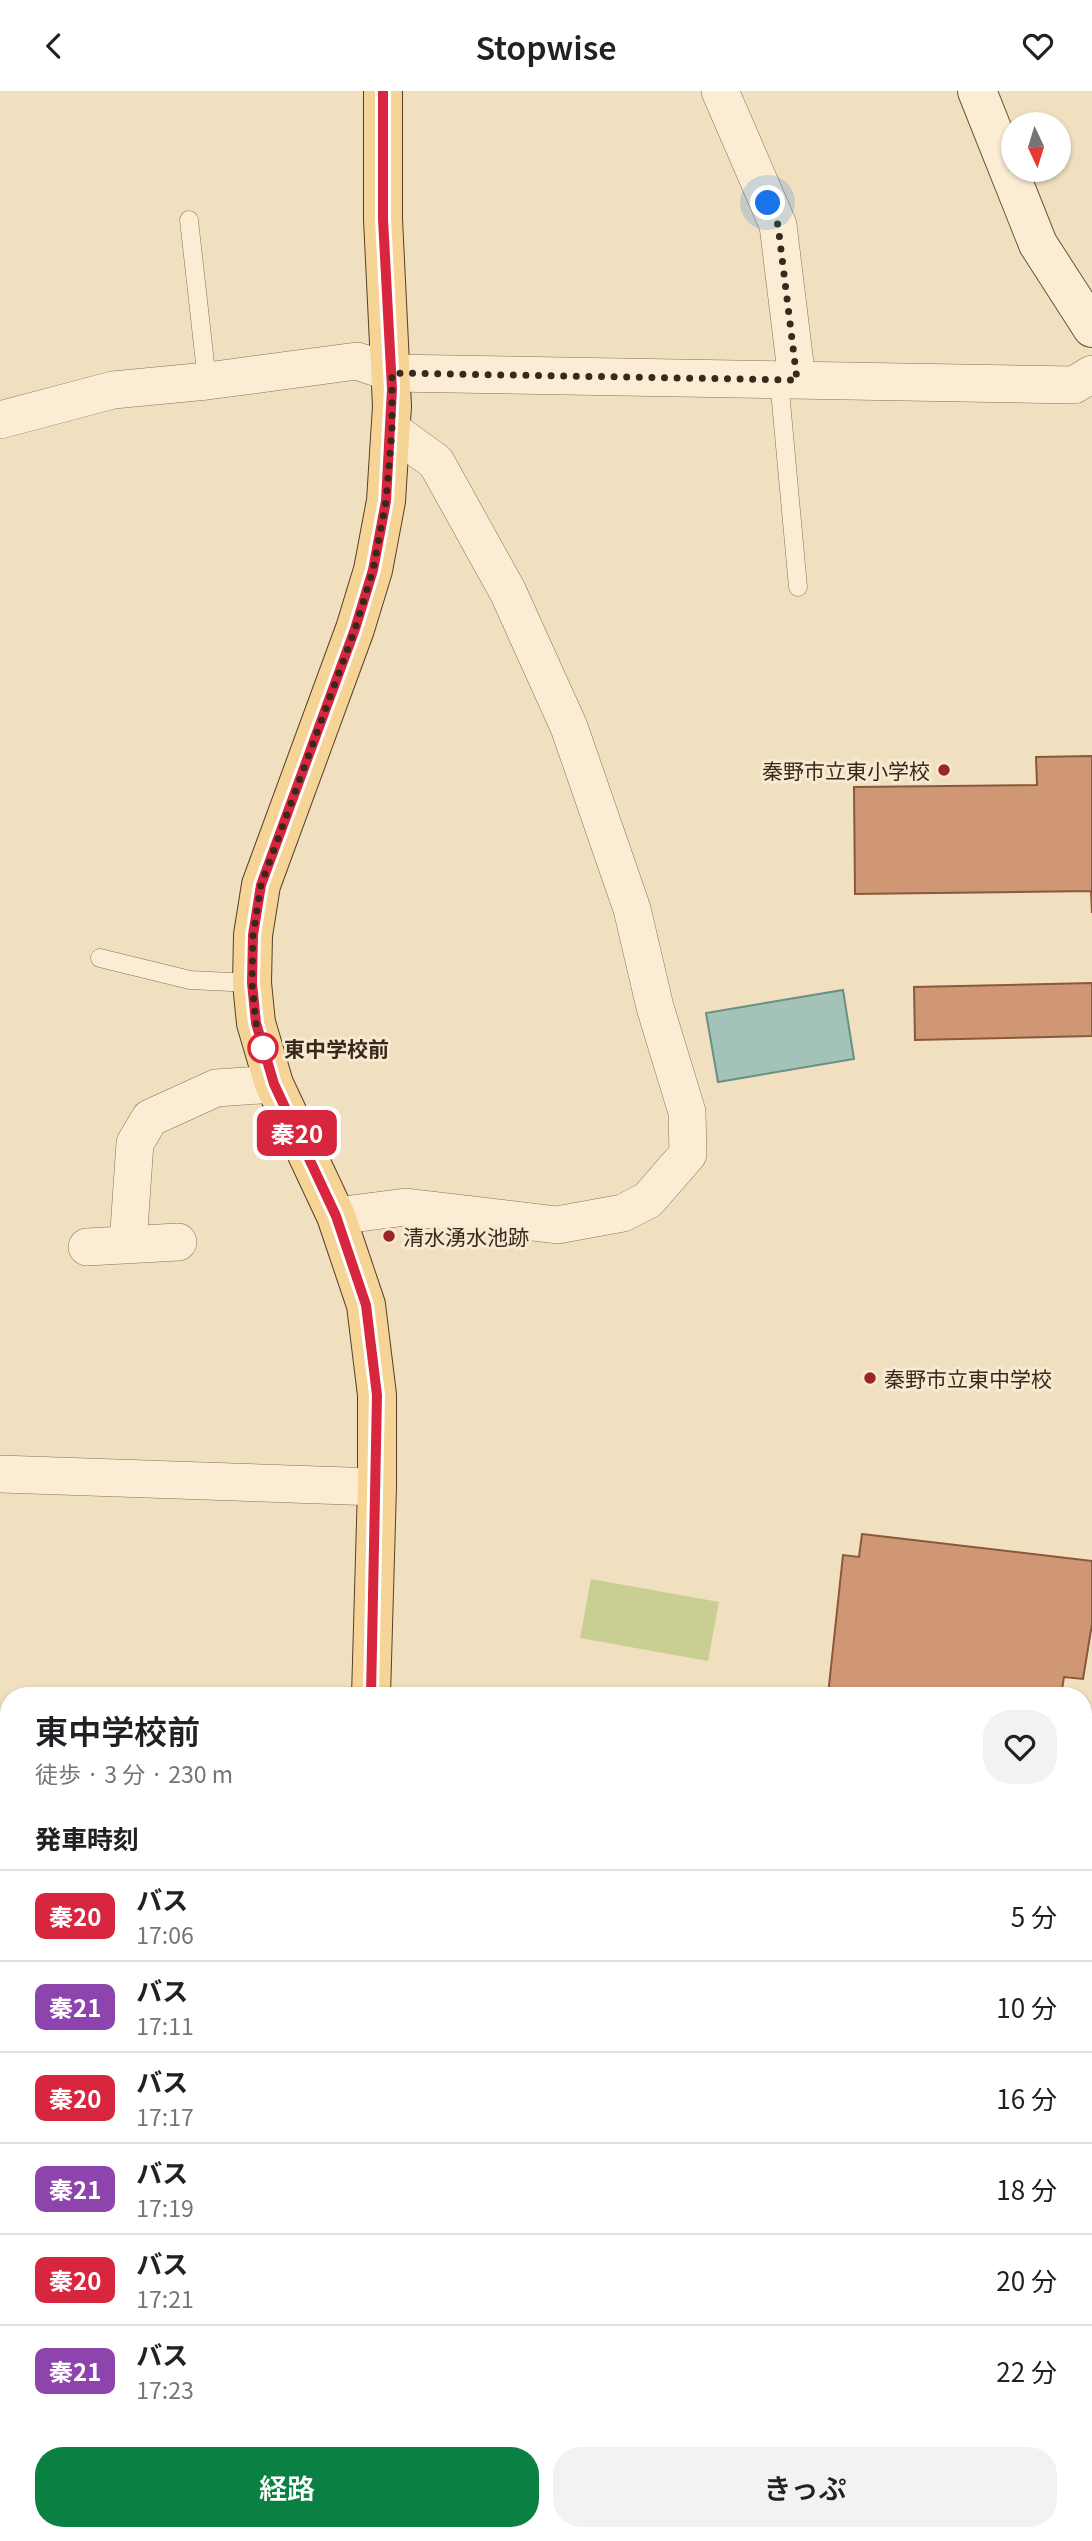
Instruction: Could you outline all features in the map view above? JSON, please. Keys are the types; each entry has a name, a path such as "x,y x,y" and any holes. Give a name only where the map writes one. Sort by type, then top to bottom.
{"main road":[{"path":"370,1687 377,1487 377,1395 366,1305 336,1216 274,1084 256,1023 252,983 253,935 261,885 355,629 373,570 386,501 392,430 392,373 383,219 383,91"}],"street":[{"path":"720,91 778,225 788,380"},
{"path":"977,91 1038,244 1092,328"},
{"path":"0,420 113,390 207,381 357,361 392,373 1074,385 1092,374"},
{"path":"336,1216 406,1207 557,1225 623,1213 648,1200 688,1154 687,1112 655,1007 632,909 569,727 508,592 436,462 392,430"},
{"path":"128,1244 135,1143 150,1118 216,1088 274,1084"},
{"path":"87,1247 178,1242"},
{"path":"0,1474 377,1487"}],"lane":[{"path":"189,220 207,381"},
{"path":"788,380 798,587"},
{"path":"100,958 190,980 252,983"}],"green space":[{"path":"591,1579 719,1602 708,1661 580,1638"}],"water":[{"path":"843,990 854,1059 718,1082 706,1013"}],"building":[{"path":"1092,756 1092,913 1091,891 855,894 854,787 1037,785 1036,757"},
{"path":"1092,983 1092,1036 915,1040 914,987"},
{"path":"862,1534 1092,1561 1092,1624 1083,1679 1064,1677 1062,1687 829,1687 843,1555 859,1557"}],"bus line":[{"name":"秦20","path":"371,1687 377,1395 366,1305 336,1216 274,1084 256,1023 252,983 253,935 261,885 355,629 373,570 386,501 392,430 392,373 383,219 383,91"}],"place":[{"name":"秦野市立東小学校","path":"944,770"},
{"name":"東中学校前","path":"263,1048"},
{"name":"清水湧水池跡","path":"389,1236"},
{"name":"秦野市立東中学校","path":"870,1378"}],"route":[{"path":"263,1048 256,1023 252,983 253,935 261,885 355,629 373,570 386,501 392,430 392,373 797,380 778,225 768,203"}]}
